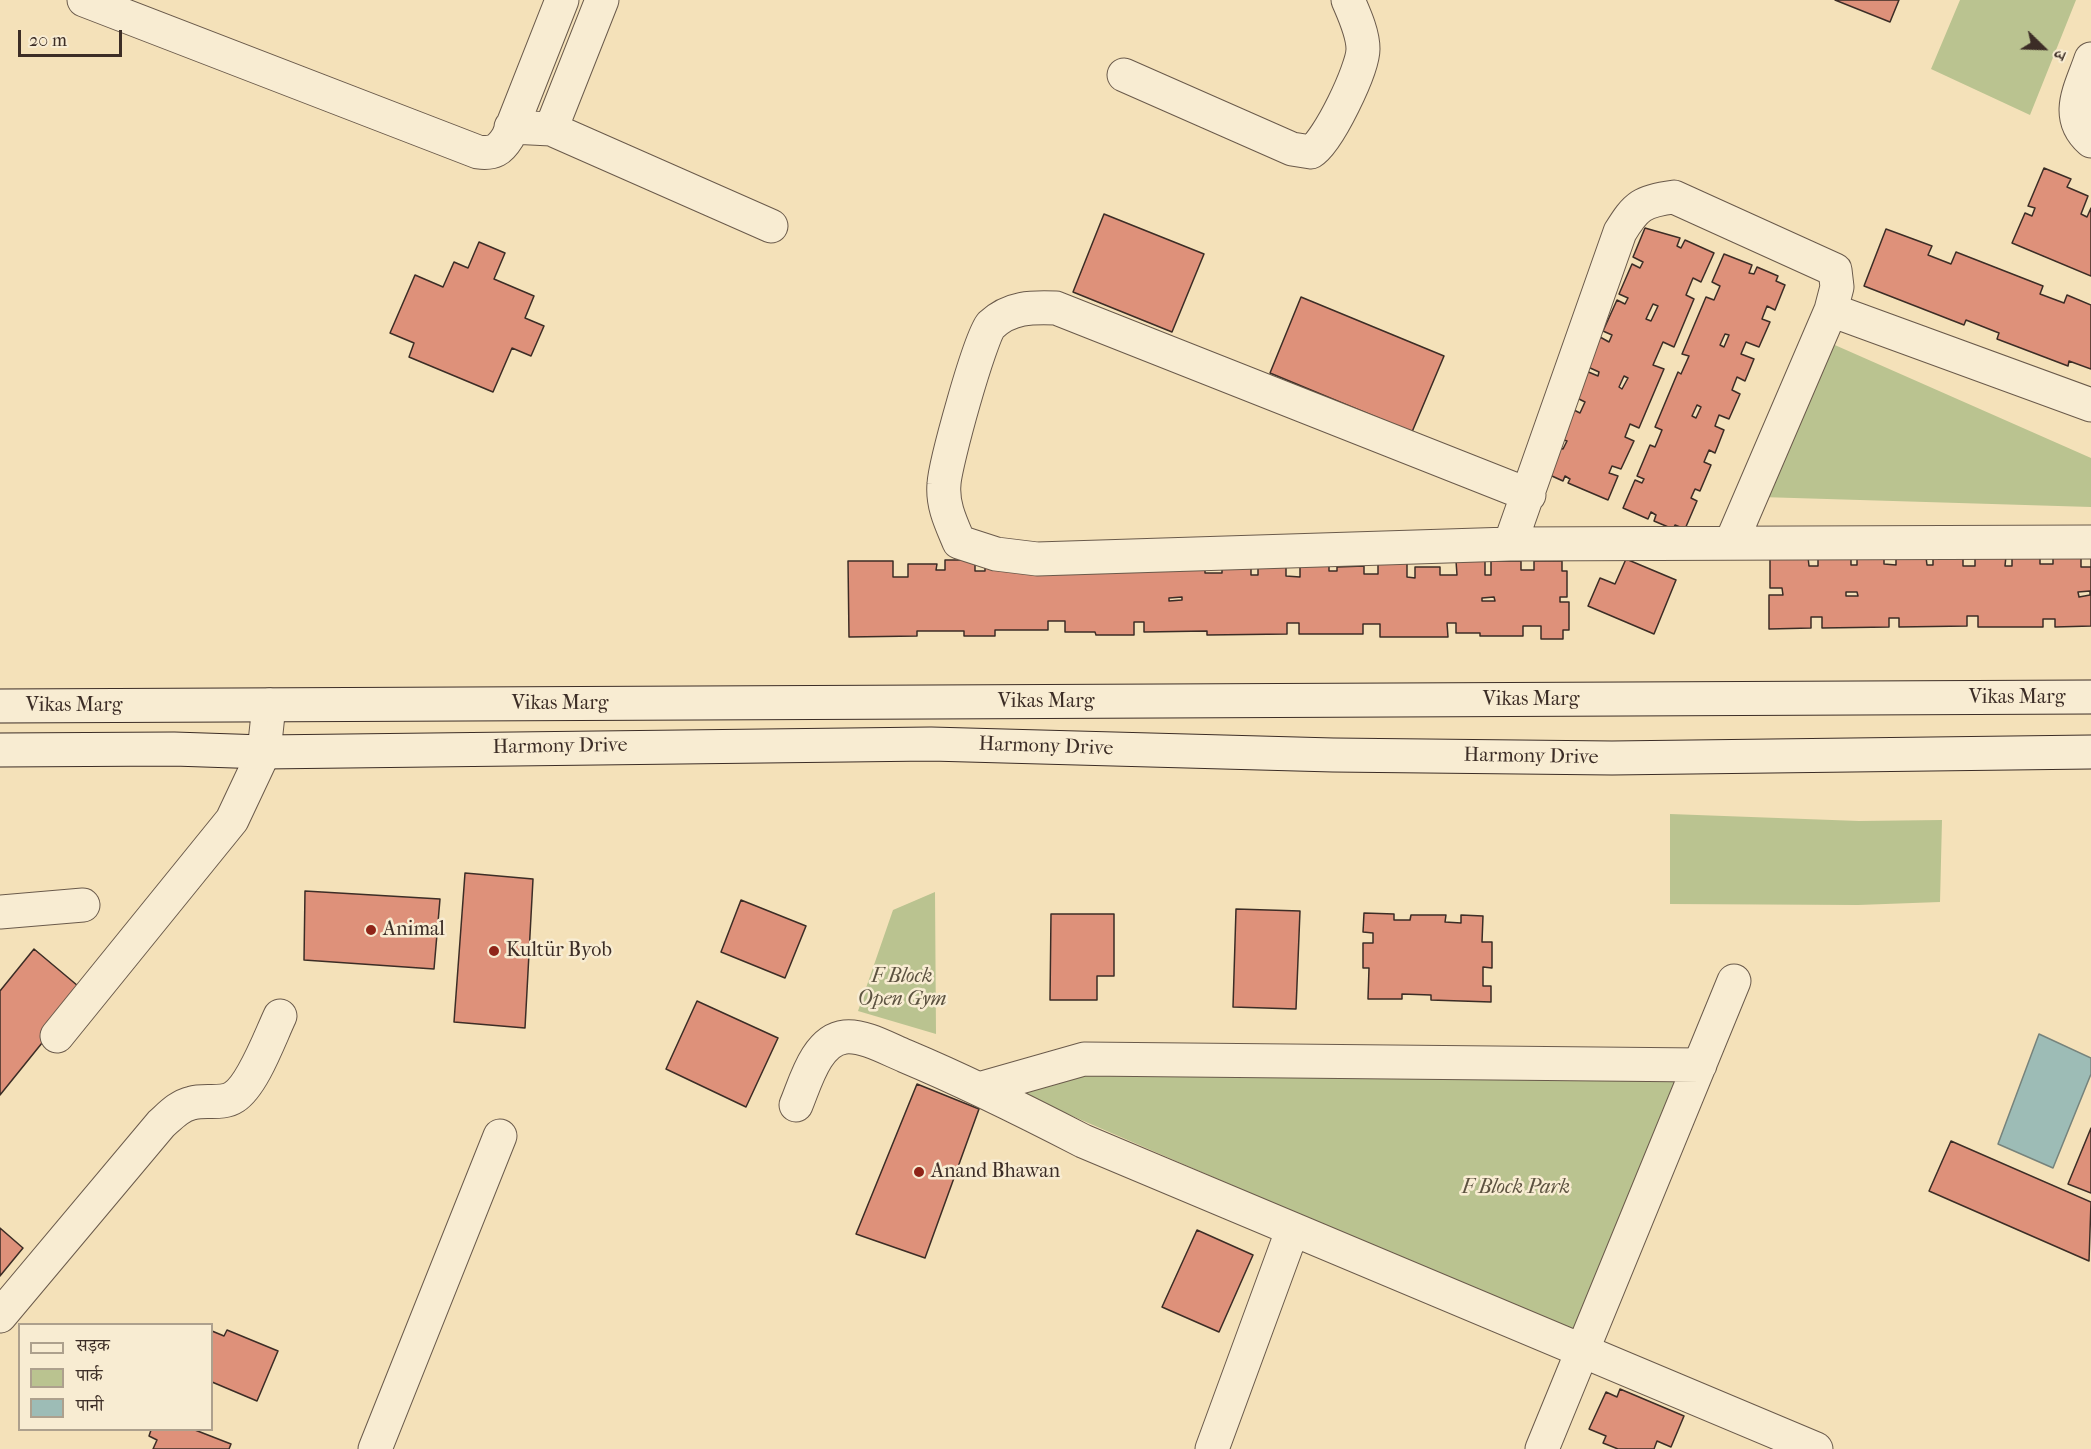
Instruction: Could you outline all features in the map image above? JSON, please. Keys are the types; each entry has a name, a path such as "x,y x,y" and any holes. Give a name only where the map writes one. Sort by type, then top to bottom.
{"street":[{"path":"84,0 478,152 488,153 500,149 511,128 562,0"},
{"path":"551,129 602,0"},
{"path":"1124,75 1292,149 1311,152 1327,137 1364,52 1363,39 1348,0"},
{"path":"2091,59 2075,105 2076,121 2081,132 2091,141"},
{"path":"511,128 551,129 771,226"},
{"path":"1510,544 1620,232 1635,209 1653,200 1674,197 1835,270 1837,288 1831,310 1731,543"},
{"path":"1528,495 1056,308 1021,307 991,326 978,352 944,484 946,514 959,542 996,554 1037,560 1510,544 2091,542"},
{"path":"1831,310 2091,405"},
{"name":"Vikas Marg","path":"0,706 2091,698"},
{"path":"57,1036 232,820 264,752 269,705"},
{"name":"Harmony Drive","path":"0,750 174,749 264,752 931,744 1333,755 1612,758 2091,752"},
{"path":"0,912 84,905"},
{"path":"1542,1449 1734,981"},
{"path":"0,1316 178,1108 194,1102 218,1102 233,1099 245,1087 280,1016"},
{"path":"796,1105 815,1060 828,1045 844,1037 872,1042 982,1088 1083,1141 1292,1231 1816,1449"},
{"path":"982,1088 1084,1059 1700,1065"},
{"path":"375,1449 500,1136"},
{"path":"1212,1449 1292,1231"}],"green space":[{"path":"1960,0 2076,0 2030,115 1931,69"},
{"path":"1828,342 2091,458 2091,507 1761,497"},
{"path":"1670,814 1859,821 1942,820 1940,902 1858,905 1670,904"},
{"name":"F Block Open Gym","path":"935,892 936,1034 858,1011 893,910"},
{"name":"F Block Park","path":"1080,1070 1682,1080 1576,1334 1012,1090"}],"water":[{"path":"2039,1034 2091,1058 2091,1074 2053,1168 1998,1144"}],"building":[{"path":"1835,0 1899,0 1890,22"},
{"path":"2044,168 2071,179 2067,187 2088,196 2081,214 2087,217 2091,208 2091,276 2012,243 2025,213 2032,216 2035,208 2028,206"},
{"path":"1104,214 1204,254 1172,332 1073,292"},
{"path":"1645,228 1680,238 1677,246 1681,248 1685,240 1714,253 1701,282 1693,278 1686,295 1694,299 1674,347 1663,342 1653,365 1664,369 1639,428 1630,424 1625,437 1634,441 1621,469 1612,466 1609,473 1618,476 1608,500 1568,483 1570,479 1565,476 1563,481 1543,472 1554,445 1563,449 1567,441 1558,438 1570,408 1580,413 1585,402 1575,397 1586,371 1598,376 1599,372 1588,367 1600,337 1609,342 1612,335 1603,331 1617,300 1625,304 1628,298 1619,294 1632,264 1640,268 1643,262 1633,257","holes":["1653,304 1658,306 1651,321 1646,319","1624,376 1628,378 1622,389 1619,387"]},
{"path":"1886,229 1932,246 1928,255 1951,264 1956,252 2043,286 2040,294 2064,303 2067,295 2091,305 2091,369 2069,361 2068,366 1997,339 1999,333 1966,320 1964,325 1864,286"},
{"path":"479,242 505,253 494,279 534,296 525,318 544,326 531,356 512,348 493,392 409,357 414,343 390,333 415,275 443,287 454,262 468,268"},
{"path":"1724,254 1752,265 1749,273 1754,274 1757,267 1778,276 1776,281 1785,285 1775,310 1767,306 1762,319 1770,322 1759,347 1746,342 1741,354 1754,359 1745,381 1737,377 1732,390 1740,394 1729,419 1719,415 1715,426 1724,430 1715,453 1709,450 1704,462 1711,465 1700,491 1695,489 1691,498 1697,501 1685,529 1675,525 1673,529 1654,521 1656,515 1651,512 1648,519 1623,508 1635,480 1642,483 1644,479 1637,476 1650,445 1655,447 1662,430 1655,427 1678,372 1681,374 1689,356 1682,354 1706,297 1714,300 1720,286 1712,282","holes":["1725,334 1729,335 1724,347 1720,345","1697,405 1701,407 1696,418 1692,416"]},
{"path":"1301,297 1444,356 1412,432 1270,373"},
{"path":"1851,556 1851,565 1857,565 1857,558 1884,558 1884,564 1896,565 1896,558 1926,557 1927,565 1933,565 1933,558 1963,557 1963,566 1975,566 1975,557 2006,556 2005,566 2012,566 2012,556 2040,556 2040,564 2053,564 2053,557 2081,557 2081,567 2091,567 2091,626 2055,627 2055,619 2043,619 2043,627 1978,627 1978,616 1967,616 1967,626 1899,627 1899,618 1889,618 1889,627 1822,628 1822,617 1811,617 1811,628 1769,629 1769,595 1783,595 1782,588 1770,588 1770,557 1808,557 1809,566 1818,566 1818,557","holes":["2090,591 2090,595 2079,597 2078,592","1846,592 1857,592 1858,596 1846,596"]},
{"path":"1626,559 1676,580 1654,634 1588,606 1600,578 1615,584"},
{"path":"945,560 975,560 975,571 985,571 985,560 1205,564 1205,573 1222,573 1222,564 1251,563 1251,575 1258,575 1258,563 1286,563 1286,576 1300,577 1300,563 1329,563 1329,571 1337,571 1337,567 1364,566 1364,574 1378,574 1378,563 1407,563 1407,577 1415,578 1415,567 1440,567 1440,575 1457,575 1456,561 1485,561 1485,575 1491,575 1491,561 1521,561 1521,570 1534,570 1534,561 1562,561 1562,571 1567,571 1567,597 1560,597 1560,602 1569,602 1569,630 1563,630 1563,639 1541,639 1541,626 1523,626 1523,636 1480,636 1480,633 1456,633 1456,623 1447,623 1448,637 1380,637 1380,624 1363,624 1363,634 1299,634 1299,623 1287,623 1287,634 1207,635 1207,631 1144,632 1144,622 1134,622 1134,635 1096,635 1095,632 1065,632 1065,621 1048,621 1048,630 995,630 995,636 964,636 964,631 917,631 917,636 849,637 848,561 893,561 893,577 908,577 908,564 937,564 936,570 945,570","holes":["1182,597 1182,600 1169,601 1169,598","1494,597 1495,601 1482,601 1482,598"]},
{"name":"Kultür Byob","path":"465,873 533,879 525,1028 454,1022"},
{"name":"Animal","path":"305,891 440,899 434,969 304,960"},
{"path":"741,900 806,926 785,978 721,952"},
{"path":"1236,909 1300,911 1296,1009 1233,1007"},
{"path":"1364,913 1394,914 1394,920 1410,920 1411,915 1446,915 1445,922 1461,923 1461,915 1483,916 1482,942 1492,942 1492,968 1483,967 1483,986 1491,986 1491,1002 1431,1000 1431,995 1402,994 1402,999 1368,999 1369,968 1363,968 1363,943 1373,943 1373,933 1363,932"},
{"path":"1051,914 1114,914 1114,976 1097,976 1097,1000 1050,1000"},
{"path":"34,949 84,991 0,1095 0,991"},
{"path":"697,1001 778,1038 746,1107 666,1069"},
{"name":"Anand Bhawan","path":"917,1084 979,1109 925,1258 856,1234"},
{"path":"2091,1128 2091,1193 2068,1184"},
{"path":"1951,1141 2091,1202 2089,1261 1929,1191"},
{"path":"0,1228 23,1248 0,1276"},
{"path":"1197,1230 1253,1255 1219,1332 1162,1307"},
{"path":"227,1330 278,1351 257,1401 213,1382 213,1331 224,1336"},
{"path":"1620,1389 1684,1416 1671,1447 1657,1441 1654,1449 1618,1449 1603,1443 1606,1436 1589,1429 1606,1392 1617,1397"},
{"path":"151,1431 198,1431 231,1444 229,1449 153,1449 157,1440 149,1436"}],"place":[{"name":"Animal","path":"371,930"},
{"name":"Kultür Byob","path":"494,951"},
{"name":"Anand Bhawan","path":"919,1172"}]}
